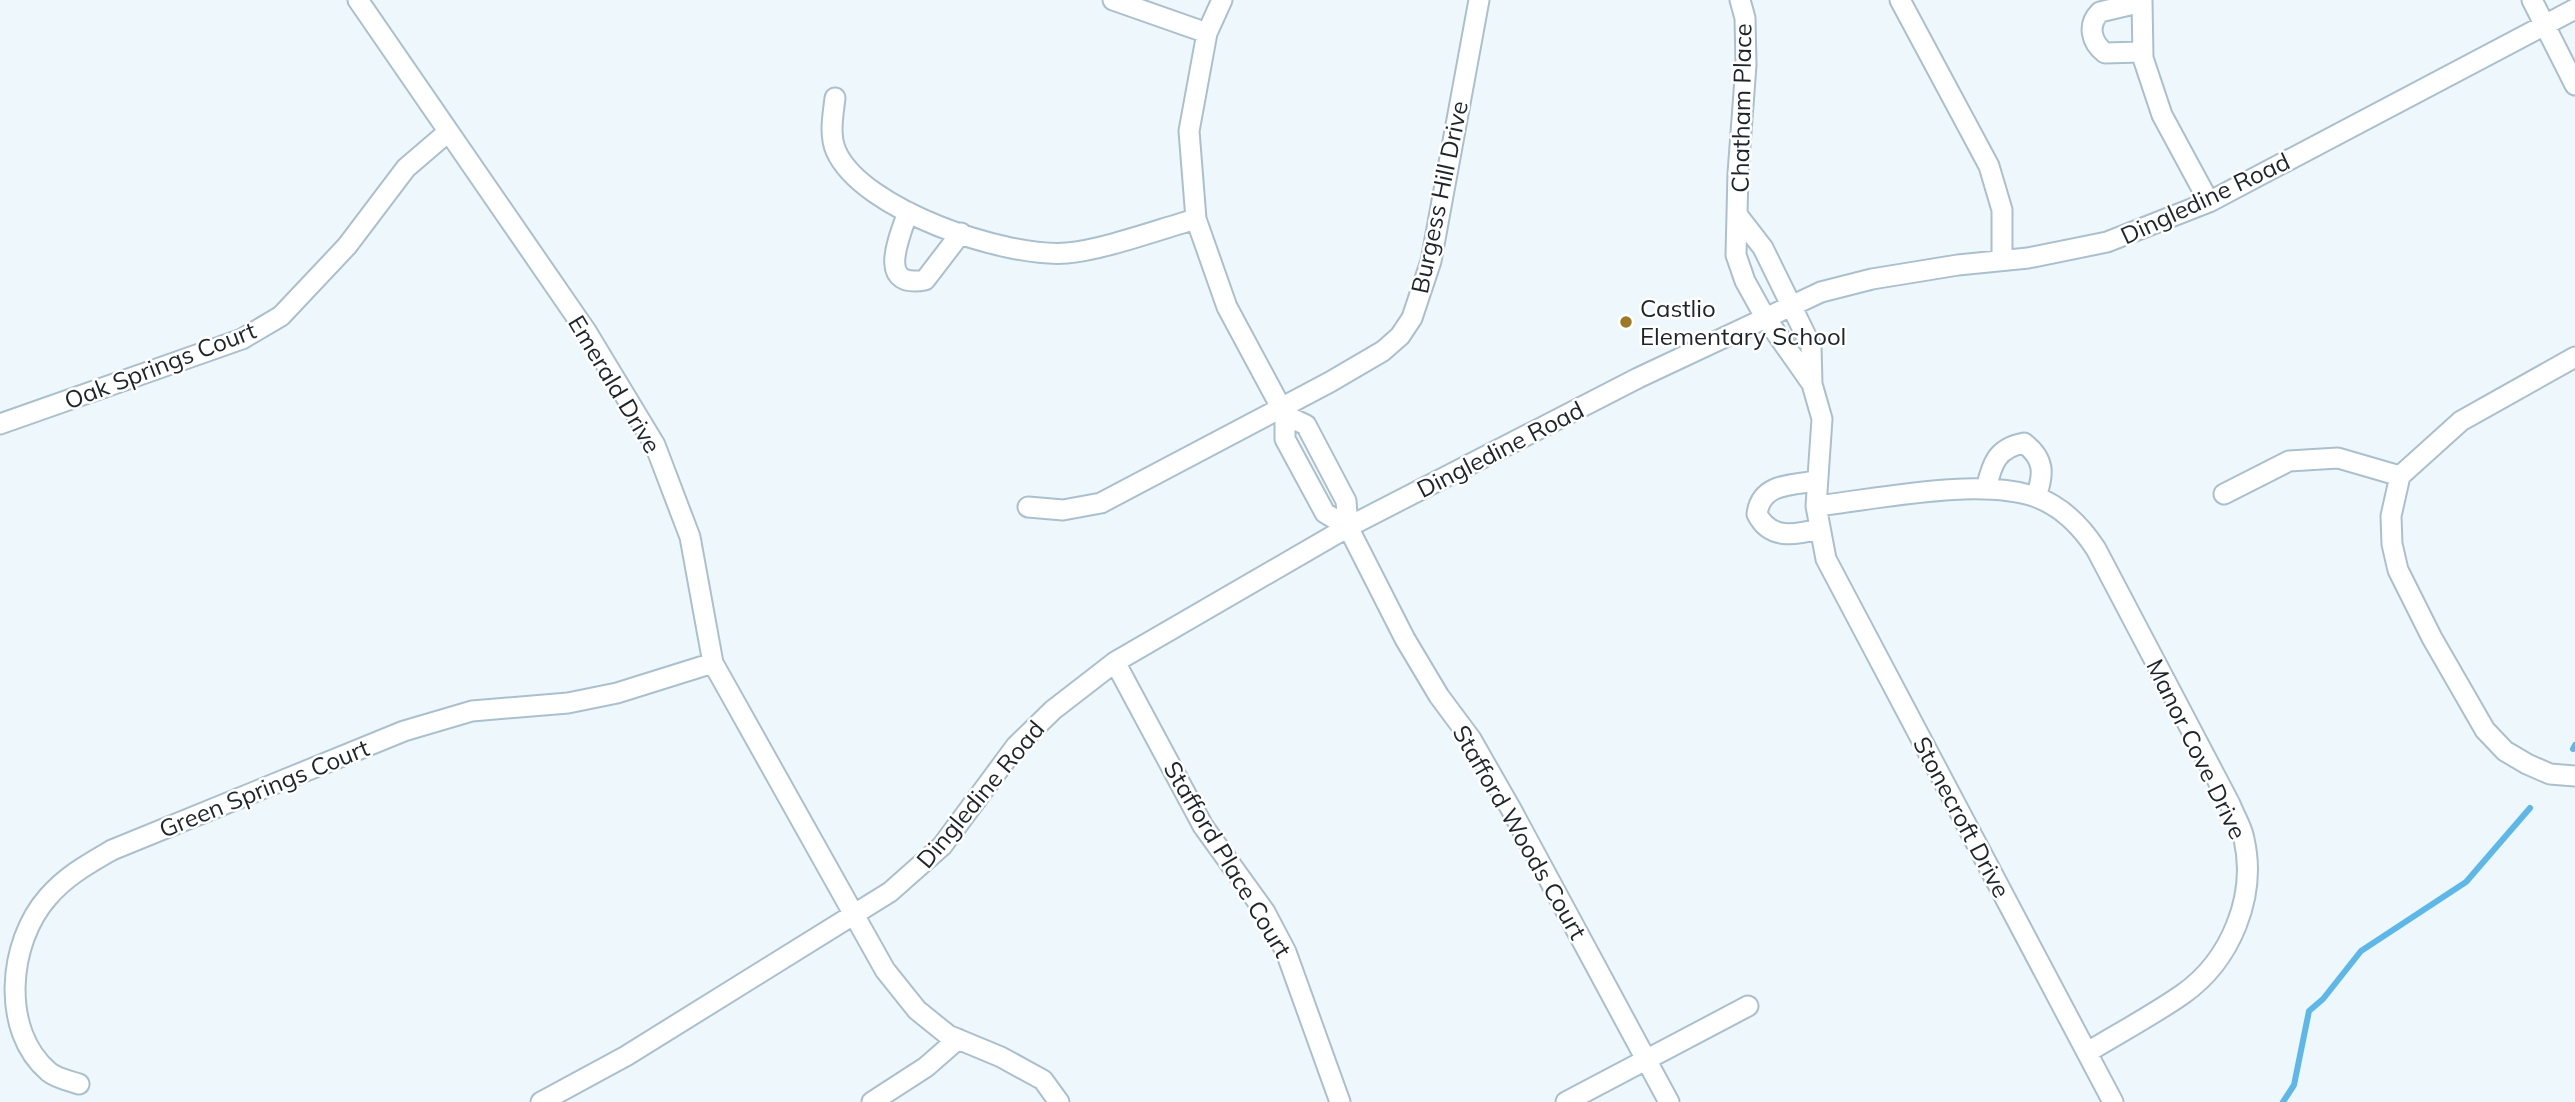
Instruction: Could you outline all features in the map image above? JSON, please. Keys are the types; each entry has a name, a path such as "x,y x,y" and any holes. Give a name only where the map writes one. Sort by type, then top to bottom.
{"street":[{"name":"Emerald Drive","path":"358,0 586,331 655,445 690,537 713,663 852,916 885,970 917,1010 948,1035 1001,1057 1043,1080 1059,1102"},
{"path":"1113,0 1207,33"},
{"path":"1222,0 1207,33 1189,131 1196,219 1227,307 1282,411"},
{"name":"Burgess Hill Drive","path":"1028,507 1063,510 1101,503 1282,411 1383,351 1400,336 1412,318 1431,261 1479,0"},
{"name":"Chatham Place","path":"1740,0 1745,18 1746,65 1738,173 1736,255 1745,281 1765,317"},
{"path":"1900,0 1989,166 2003,210 2002,260"},
{"path":"2532,0 2575,85"},
{"path":"2141,52 2105,53 2092,37 2092,25 2100,12 2142,1 2141,52 2162,115 2209,202"},
{"name":"Dingledine Road","path":"541,1102 626,1056 890,892 927,862 1016,746 1053,710 1115,662 1348,527 1793,303 1872,279 2028,258 2107,242 2209,202 2575,9"},
{"path":"835,98 832,137 836,151 848,171 885,203 961,233 1012,248 1047,254 1071,253 1196,219"},
{"name":"Oak Springs Court","path":"0,424 242,339 281,316 347,246 407,168 448,132"},
{"path":"908,212 894,251 896,271 900,278 910,283 925,280 961,233"},
{"name":"Chatham Place","path":"1739,217 1763,248 1793,303"},
{"name":"Stonecroft Drive","path":"1793,303 1811,346 1812,384 1822,419 1816,506 1826,559 2113,1102"},
{"name":"Stonecroft Drive","path":"1765,317 1812,384"},
{"path":"2575,357 2461,421 2400,476 2391,516 2392,544 2398,570 2468,704 2505,751 2550,774 2575,776"},
{"name":"Stafford Woods Court","path":"1282,411 1306,425 1346,500 1348,527 1411,650 1439,696 1471,739 1669,1102"},
{"path":"1986,489 1997,454 2008,446 2024,443 2035,451 2043,470 2036,497"},
{"path":"2224,494 2289,461 2338,458 2400,476"},
{"path":"1817,481 1775,487 1765,494 1757,514 1763,526 1779,534 1796,534 1819,529"},
{"name":"Manor Cove Drive","path":"1816,506 1986,489 2036,497 2067,514 2082,528 2096,550 2230,804 2244,838 2247,860 2244,905 2224,953 2185,993 2088,1052"},
{"name":"Stafford Place Court","path":"1115,662 1203,826 1265,912 1286,952 1340,1102"},
{"name":"Green Springs Court","path":"79,1084 49,1073 27,1045 16,1013 14,977 24,937 43,905 74,872 112,850 404,731 472,711 568,703 617,693 713,663"},
{"path":"1566,1102 1748,1006"},
{"path":"872,1102 926,1067 958,1039"}],"waterway":[{"path":"2573,749 2575,745"},
{"path":"2283,1102 2294,1085 2309,1011 2323,999 2361,951 2466,882 2530,808"}],"place":[{"name":"Castlio Elementary School","path":"1626,322"}]}
